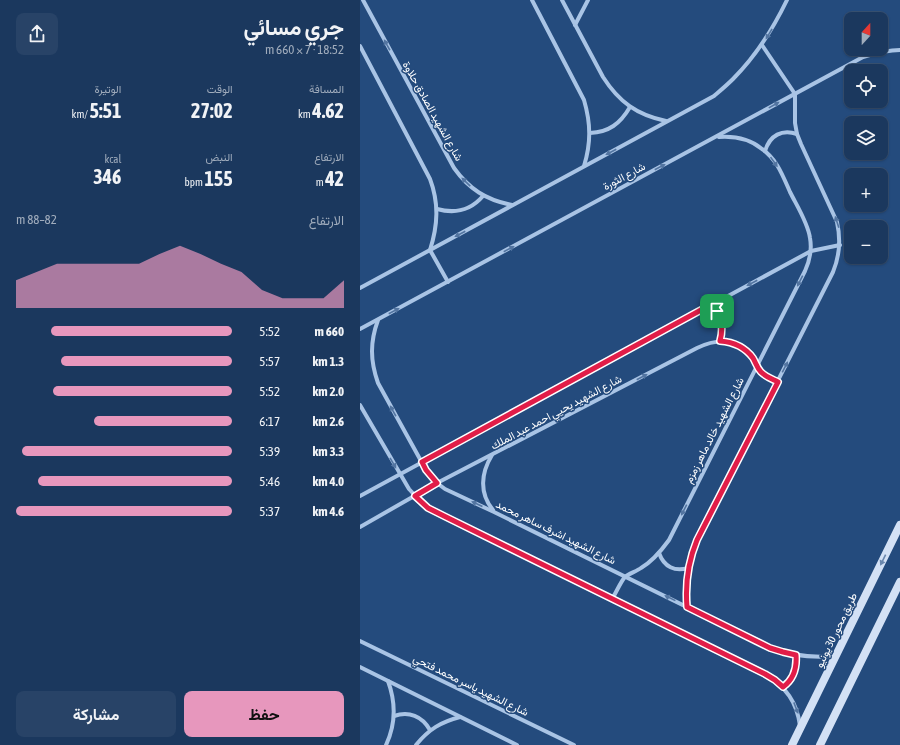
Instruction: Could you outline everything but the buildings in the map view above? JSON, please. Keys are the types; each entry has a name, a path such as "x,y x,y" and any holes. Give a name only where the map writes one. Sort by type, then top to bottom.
{"street":[{"name":"شارع الشهيد الصادق حلاوة","path":"362,0 454,168 467,184 483,196 497,202 512,205"},
{"path":"532,0 584,100 590,133 584,166"},
{"path":"562,0 610,89 630,107 641,114 653,119 667,122"},
{"path":"575,25 588,0"},
{"path":"360,287 714,96 733,80 762,45 777,22 787,0"},
{"path":"687,607 686,584 688,568 697,540 833,272 840,253 840,232 837,222 797,134 795,94 762,45"},
{"path":"360,46 430,179 437,209 436,230 430,250 448,282"},
{"name":"شارع الثورة","path":"360,329 863,57 889,50 900,50"},
{"path":"590,133 598,133 614,126 626,114 630,107"},
{"path":"765,151 769,142 777,135 787,132 797,134"},
{"name":"شارع الشهيد خالد ماهر زمزم","path":"625,576 636,572 646,565 659,553 669,540 805,271 810,258 810,236 808,228 777,166 770,156 751,142 740,138 728,136 716,137"},
{"path":"437,209 451,212 466,209 483,196"},
{"name":"شارع الشهيد يحيي احمد عبد الملك","path":"360,496 811,251 840,245"},
{"path":"712,304 717,311 722,325 720,341 735,344 742,348 748,353 766,376 778,382"},
{"name":"شارع الشهيد اشرف ساهر محمد","path":"378,320 371,347 372,365 378,383 426,470 437,483 450,491 770,648 809,657 836,656"},
{"name":"شارع الشهيد يحيي احمد عبد الملك","path":"360,526 437,483 697,348 708,343 720,341"},
{"path":"360,405 399,474 409,489 428,508 765,674 783,687 790,696 796,706 800,729"},
{"path":"492,455 484,471 483,484 485,497 494,512"},
{"name":"طريق محور 30 يونيو","path":"792,745 900,525"},
{"path":"659,553 664,563 673,569 683,570 688,568"},
{"path":"612,599 625,576"},
{"path":"820,745 900,582"},
{"name":"شارع الشهيد ياسر محمد فتحي","path":"360,641 574,745"},
{"path":"783,687 788,684 794,673 796,655"},
{"path":"360,667 517,745"},
{"path":"386,745 394,716 393,697 388,681"},
{"path":"394,716 400,714 412,714 423,720 430,730"},
{"path":"416,745 430,730 439,724 460,717"}],"route":[{"path":"712,304 717,311 722,325 720,341 735,344 742,348 748,353 763,373 778,382 697,540 687,573 687,607 770,648 796,655 796,667 792,679 783,687 765,674 428,508 415,496 437,483 426,470 422,462 712,304"}]}
